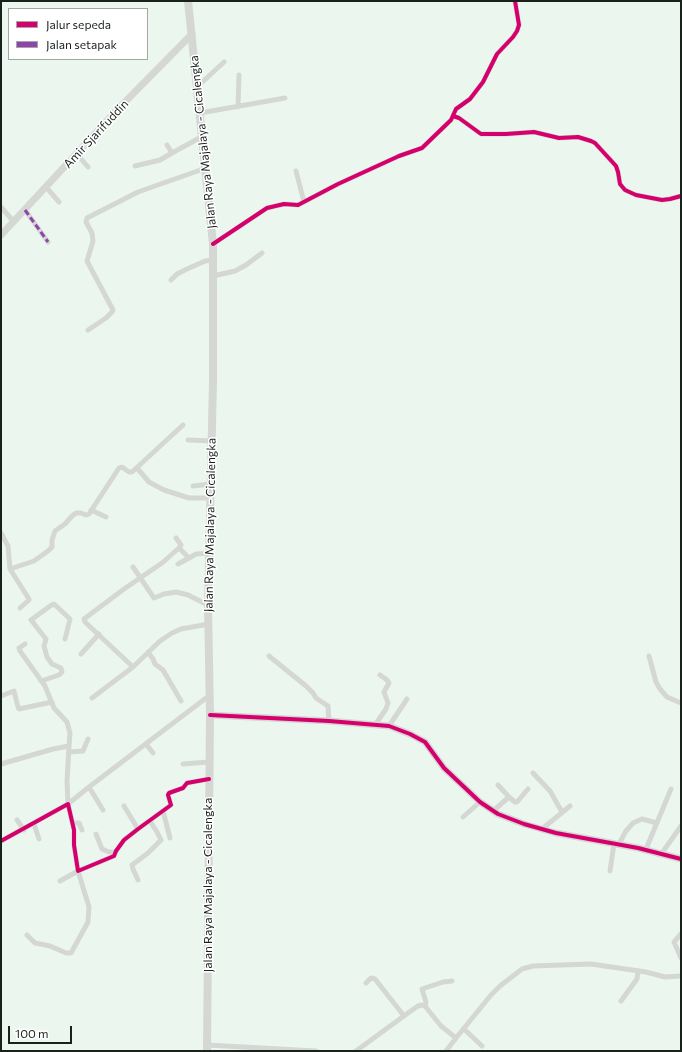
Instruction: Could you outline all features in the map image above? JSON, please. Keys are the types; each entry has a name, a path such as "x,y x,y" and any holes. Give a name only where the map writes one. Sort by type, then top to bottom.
{"main road":[{"name":"Jalan Raya Majalaya - Cicalengka","path":"188,1 213,244 212,441 208,605 210,715 207,1048"}],"street":[{"path":"213,244 267,208 274,205 284,204 298,205 338,184 399,156 422,148 444,128 453,116 456,109 470,99 483,82 497,54 517,31 519,25 515,1"},
{"name":"Amir Sjarifuddin","path":"1,235 76,154 192,34"},
{"path":"197,87 224,62"},
{"path":"238,107 239,75"},
{"path":"200,113 285,98"},
{"path":"453,116 459,118 481,134 534,132 559,138 578,137 591,141 595,143 616,166 620,184 625,190 636,196 662,200 670,200 681,196"},
{"path":"135,166 160,160 203,136"},
{"path":"167,145 172,153"},
{"path":"76,154 88,167"},
{"path":"88,330 106,318 113,310 87,261 93,241 92,234 86,222 87,218 138,192 206,168"},
{"path":"296,171 304,202"},
{"path":"46,187 59,202"},
{"path":"1,207 14,222"},
{"path":"24,210 48,242"},
{"path":"213,276 235,271 262,253"},
{"path":"171,280 177,274 205,260 213,260"},
{"path":"10,569 37,559 51,548 52,537 58,528 65,524 76,513 87,515 119,468 123,467 129,472 137,468 183,424"},
{"path":"188,440 212,441"},
{"path":"137,468 149,482 164,490 189,498 211,498"},
{"path":"193,486 211,484"},
{"path":"91,510 106,516"},
{"path":"1,533 8,546 10,569 29,599 20,608"},
{"path":"133,667 84,621 84,619 162,563 181,545 176,538"},
{"path":"179,548 189,558"},
{"path":"178,564 199,554 210,553"},
{"path":"133,567 154,598 164,594 176,592 188,595 208,605"},
{"path":"41,681 59,675 62,672 61,668 52,664 47,657 44,646 46,639 31,620 54,604 70,619 64,639"},
{"path":"92,698 133,667 160,641 172,633 181,629 209,624"},
{"path":"81,654 99,634"},
{"path":"25,644 19,648 20,651 45,686 54,708 67,722 70,733 67,792 68,804 73,823 74,845 78,871 88,900 89,913 88,922 71,953 66,953 50,946 38,944 26,935"},
{"path":"148,652 155,664 163,669 181,701"},
{"path":"269,656 306,686 316,698 328,706 329,721"},
{"path":"649,656 656,682 660,689 667,697 681,703"},
{"path":"375,725 386,709 388,703 384,692 389,683 380,675"},
{"path":"1,696 14,691 18,707 20,709 52,702"},
{"path":"1,842 68,804 210,695"},
{"path":"389,726 407,699"},
{"path":"210,715 329,721 389,726 410,734 425,742 444,768 480,802 492,811 542,830 646,849 681,859"},
{"path":"1,764 53,749 83,751 88,739"},
{"path":"146,744 152,753"},
{"path":"183,764 209,762"},
{"path":"533,773 550,791 562,812"},
{"path":"60,881 78,871 115,855 124,840 172,805 168,795 169,792 183,788 187,783 209,779"},
{"path":"498,785 516,802 528,789"},
{"path":"89,787 103,810"},
{"path":"646,849 671,788"},
{"path":"492,811 509,797"},
{"path":"463,817 480,802"},
{"path":"124,806 138,829"},
{"path":"542,830 570,806"},
{"path":"163,811 170,838"},
{"path":"610,871 617,844 633,823 642,819 657,823"},
{"path":"17,820 24,830"},
{"path":"138,880 132,864 148,853 161,839 150,821"},
{"path":"73,823 79,823 82,830"},
{"path":"34,824 39,839"},
{"path":"662,853 681,826"},
{"path":"96,834 102,849 109,852 116,852"},
{"path":"681,934 674,942 681,958"},
{"path":"446,1051 491,995 522,968 533,966 591,964 638,971 665,977 681,976"},
{"path":"621,1001 637,979 638,971"},
{"path":"366,983 371,978 375,979 404,1016"},
{"path":"452,980 422,989 425,999 425,1006 438,1023 456,1038"},
{"path":"356,1051 418,1006 425,1006"},
{"path":"464,1029 482,1046"},
{"path":"207,1048 316,1051"}],"marked path":[{"path":"25,210 48,242"}],"cycle path":[{"path":"213,244 267,208 284,204 298,205 338,184 399,156 422,148 451,120 456,109 470,99 483,82 497,54 517,31 519,25 515,1"},
{"path":"453,116 459,118 481,134 534,132 559,138 578,137 591,141 595,143 616,166 620,184 625,190 636,195 662,200 681,196"},
{"path":"210,715 329,721 389,726 410,734 425,742 444,768 480,802 498,814 524,824 556,833 638,848 681,859"},
{"path":"1,841 68,804 74,830 74,845 78,871 114,856 124,840 171,805 168,795 169,793 183,788 187,783 209,779"}]}
